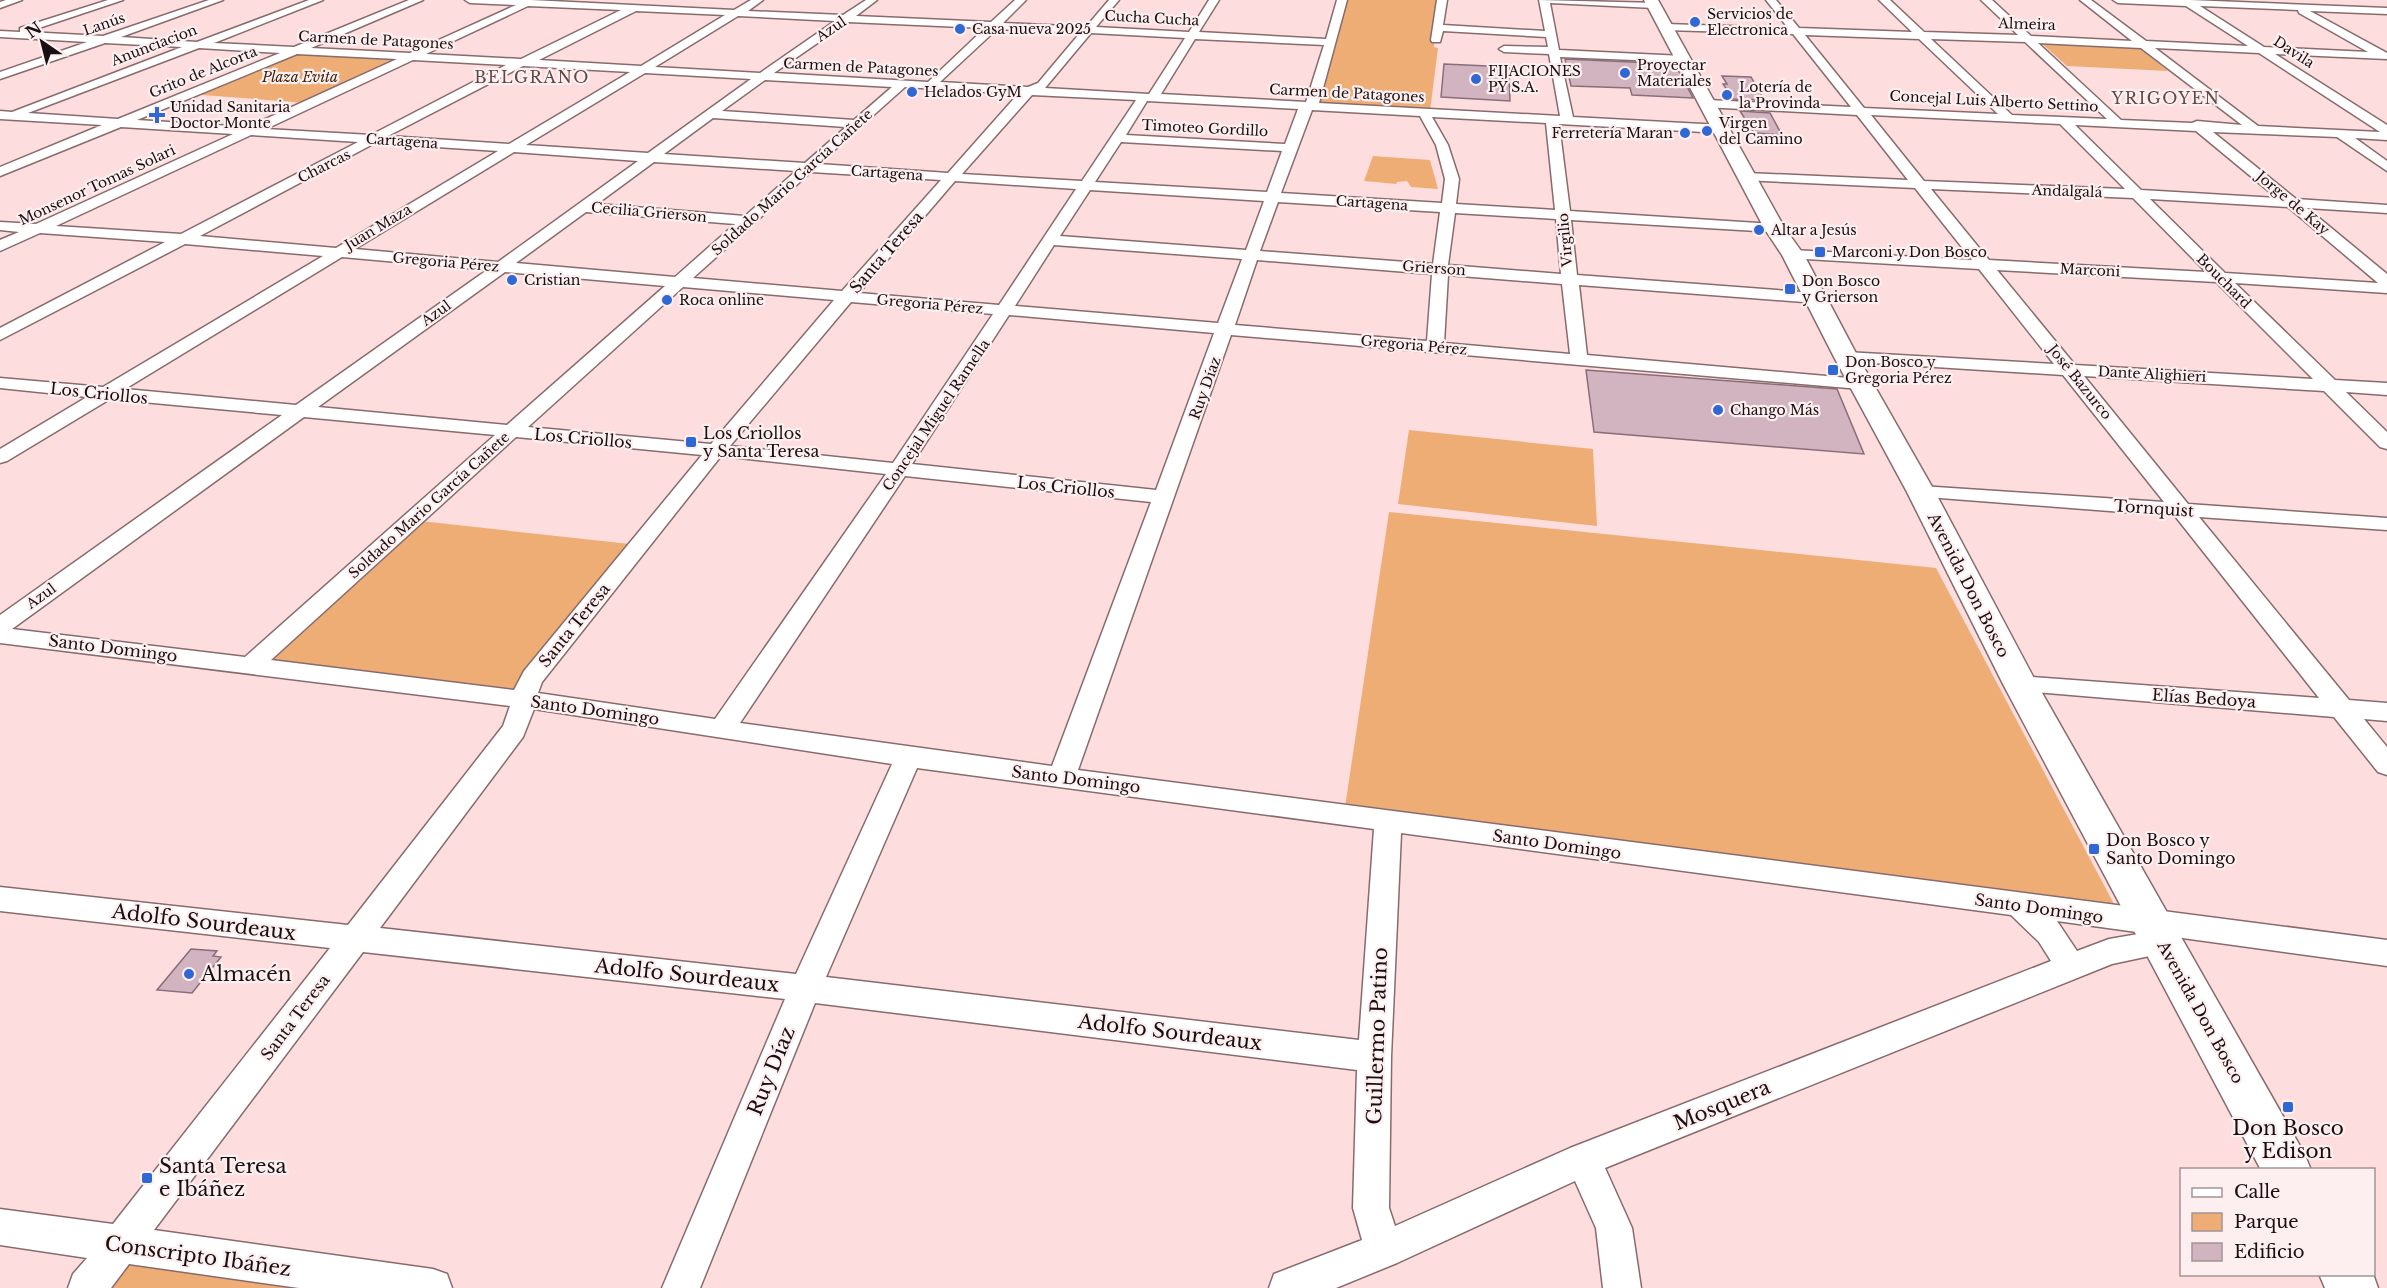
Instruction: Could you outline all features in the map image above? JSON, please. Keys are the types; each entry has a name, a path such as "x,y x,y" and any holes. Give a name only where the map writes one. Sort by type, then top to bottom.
{"main road":[{"name":"Avenida Don Bosco","path":"1653,3 1774,228 1793,255 1853,370 1921,492 2020,684 2286,1168"}],"street":[{"path":"0,5 17,0"},
{"path":"4,35 118,0"},
{"name":"Lanús","path":"0,76 218,0"},
{"name":"Anunciacion","path":"4,116 318,0"},
{"name":"Grito de Alcorta","path":"0,172 417,0"},
{"name":"Cucha Cucha","path":"470,0 532,1 1329,42"},
{"name":"Charcas","path":"0,335 524,62 649,0"},
{"name":"Juan Maza","path":"0,457 758,0"},
{"name":"Azul","path":"0,626 501,267 761,77 872,0"},
{"path":"930,86 1021,0"},
{"name":"Santa Teresa","path":"87,1288 514,731 521,719 522,699 526,686 533,677 716,450 846,297 1024,94 1042,85 1114,0"},
{"name":"Concejal Miguel Ramella","path":"722,729 1005,311 1052,240 1084,185 1193,35 1214,0"},
{"name":"Ruy Díaz","path":"1062,777 1226,330 1272,196 1304,110 1312,103 1342,0"},
{"path":"1436,40 1442,0"},
{"path":"1544,0 1653,3"},
{"name":"Virgilio","path":"1544,0 1542,17 1550,34 1554,52 1569,279 1579,359"},
{"name":"José Bazurco","path":"1771,0 2387,765"},
{"path":"1884,0 2007,116"},
{"path":"1986,0 2116,121"},
{"path":"2085,0 2253,128"},
{"path":"2118,0 2387,11"},
{"path":"2283,0 2386,56"},
{"path":"2383,0 2387,2"},
{"name":"Monsenor Tomas Solari","path":"0,246 532,1"},
{"name":"Davila","path":"2186,2 2263,50 2387,133"},
{"name":"Almeira","path":"1666,27 2029,39 2386,56"},
{"path":"1438,28 1550,34"},
{"name":"Carmen de Patagones","path":"4,35 1721,129"},
{"path":"1504,49 1683,59"},
{"name":"Soldado Mario García Cañete","path":"252,664 902,84"},
{"name":"Concejal Luis Alberto Settino","path":"1708,104 2339,133 2387,133"},
{"path":"1424,113 1442,146 1452,179 1450,208 1440,269 1436,346"},
{"path":"711,114 858,124"},
{"name":"Cartagena","path":"4,116 1774,228"},
{"name":"Bouchard","path":"2062,119 2387,443"},
{"name":"Jorge de Kay","path":"2197,125 2387,282"},
{"path":"2339,133 2387,167"},
{"name":"Timoteo Gordillo","path":"1118,138 1291,148"},
{"name":"Andalgalá","path":"1747,177 2137,194 2387,209"},
{"name":"Cecilia Grierson","path":"583,207 750,221"},
{"name":"Gregoria Pérez","path":"0,226 182,239 1579,359 1853,370"},
{"name":"Grierson","path":"1052,240 1816,298"},
{"name":"Marconi","path":"1793,255 2387,288"},
{"name":"Dante Alighieri","path":"1853,370 2070,369 2387,389"},
{"name":"Los Criollos","path":"0,383 716,450 1165,497"},
{"name":"Tornquist","path":"1921,492 2387,524"},
{"name":"Santo Domingo","path":"0,635 252,664 522,699 908,757 2020,905 2157,932 2387,953"},
{"name":"Elías Bedoya","path":"2020,684 2387,712"},
{"name":"Ruy Díaz","path":"681,1288 805,988 908,757"},
{"name":"Guillermo Patino","path":"1384,1250 1371,1208 1374,1057 1388,822"},
{"name":"Adolfo Sourdeaux","path":"0,898 805,988 1374,1057"},
{"path":"2020,905 2054,938 2064,952 2068,968"},
{"name":"Mosquera","path":"1288,1288 1384,1250 1583,1160 2157,932"},
{"path":"1583,1160 1614,1228 1622,1288"},
{"name":"Conscripto Ibáñez","path":"0,1227 120,1246 433,1288"}],"green space":[{"path":"1346,0 1438,0 1434,47 1438,48 1430,111 1318,103"},
{"path":"2040,42 2137,46 2168,71 2067,66"},
{"name":"Plaza Evita","path":"295,50 411,57 307,103 189,94"},
{"path":"1373,156 1430,160 1438,189 1411,187 1407,181 1396,184 1364,181"},
{"path":"1409,430 1593,449 1597,526 1398,504"},
{"path":"1389,512 1936,568 2115,906 1344,814"},
{"path":"411,520 639,545 522,699 252,664"},
{"path":"120,1246 433,1288 87,1288"}],"building":[{"name":"Proyectar Materiales","path":"1565,59 1675,64 1693,98 1632,95 1630,88 1571,86"},
{"name":"FIJACIONES PY S.A.","path":"1444,64 1509,67 1510,101 1441,97"},
{"path":"1722,76 1751,77 1764,100 1733,99 1723,84 1727,84"},
{"path":"1740,111 1770,113 1782,135 1754,133"},
{"name":"Chango Más","path":"1586,370 1837,389 1864,454 1594,432"},
{"name":"Almacén","path":"191,949 217,951 213,956 221,957 192,993 157,990"}],"place":[{"name":"Servicios de Electronica","path":"1695,22"},
{"name":"Casa nueva 2025","path":"960,29"},
{"name":"Proyectar Materiales","path":"1625,73"},
{"name":"FIJACIONES PY S.A.","path":"1476,79"},
{"name":"Helados GyM","path":"912,92"},
{"name":"Lotería de la Provinda","path":"1727,95"},
{"name":"Unidad Sanitaria Doctor Monte","path":"157,115"},
{"name":"Virgen del Camino","path":"1707,131"},
{"name":"Ferretería Maran","path":"1685,133"},
{"name":"Altar a Jesús","path":"1759,230"},
{"name":"Marconi y Don Bosco","path":"1820,252"},
{"name":"Cristian","path":"512,280"},
{"name":"Don Bosco y Grierson","path":"1790,289"},
{"name":"Roca online","path":"667,300"},
{"name":"Don Bosco y Gregoria Pérez","path":"1833,370"},
{"name":"Chango Más","path":"1718,410"},
{"name":"Los Criollos y Santa Teresa","path":"691,442"},
{"name":"Don Bosco y Santo Domingo","path":"2094,849"},
{"name":"Almacén","path":"189,974"},
{"name":"Don Bosco y Edison","path":"2288,1107"},
{"name":"Santa Teresa e Ibáñez","path":"147,1178"}],"district":[{"name":"BELGRANO","path":"532,77"},
{"name":"YRIGOYEN","path":"2166,98"}]}
